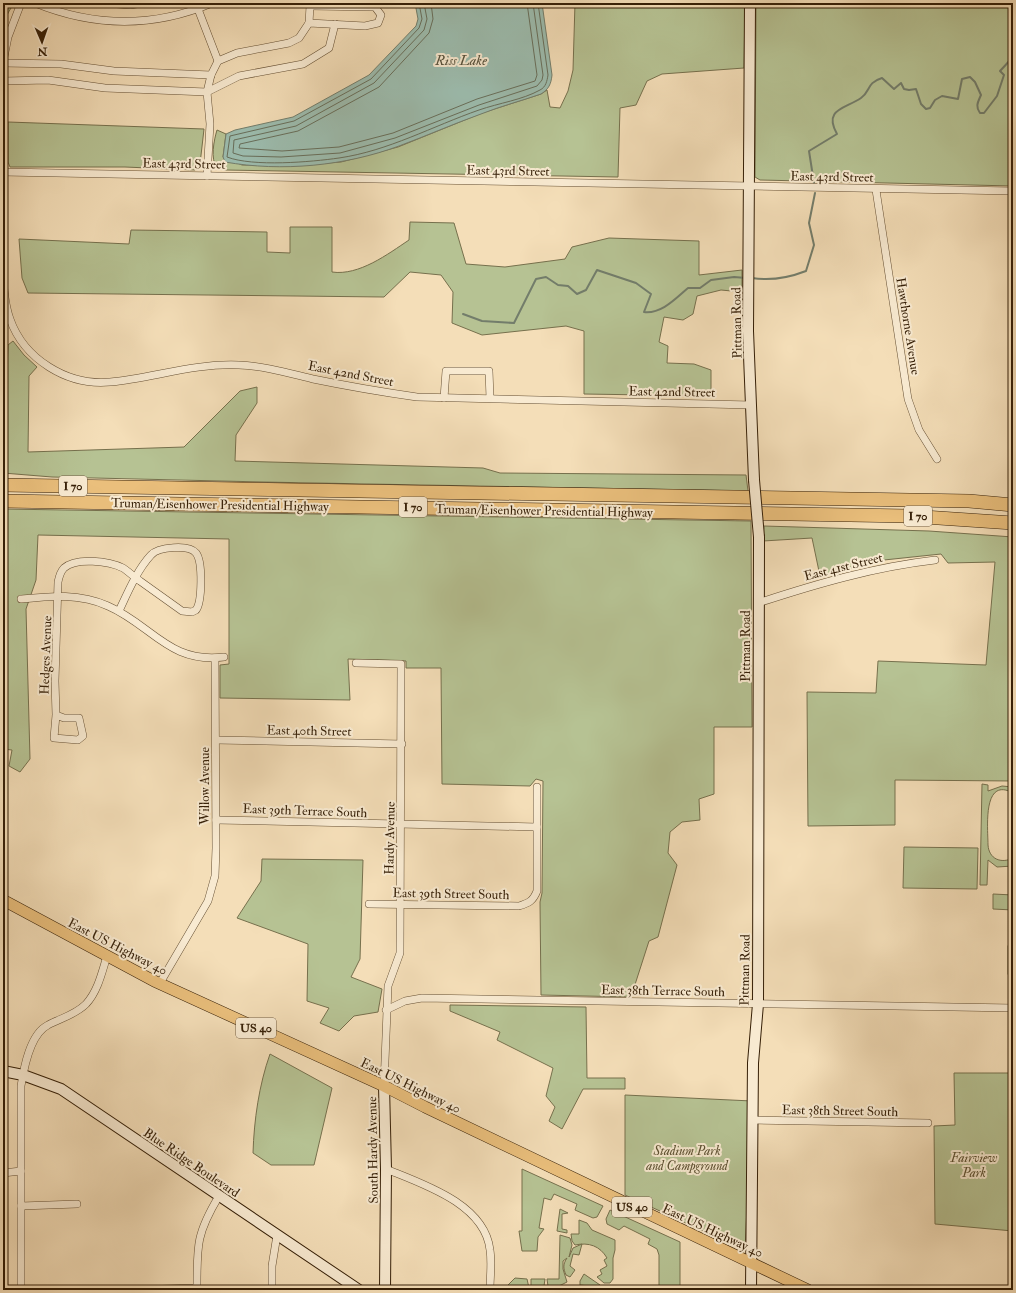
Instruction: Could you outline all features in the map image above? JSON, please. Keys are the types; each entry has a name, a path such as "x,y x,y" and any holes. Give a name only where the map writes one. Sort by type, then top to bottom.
{"highway":[{"name":"Truman/Eisenhower Presidential Highway","path":"3,484 961,501 1013,505"},
{"name":"Truman/Eisenhower Presidential Highway","path":"3,501 901,515 1013,523"}],"main road":[{"name":"East US Highway 40","path":"3,900 160,983 384,1086 808,1290"}],"street":[{"path":"21,3 8,37 3,63 61,64 114,71 211,75"},
{"path":"35,3 73,15 100,20 139,22 198,9 212,3"},
{"path":"104,3 143,3"},
{"name":"Pittman Road","path":"750,3 748,291 754,480 759,536 758,1004 753,1063 751,1290"},
{"path":"207,176 210,124 207,92 211,75 218,61 237,53 289,43 300,38 309,23 308,4 375,8 381,15 378,23 365,26 309,23"},
{"path":"198,9 218,61"},
{"path":"3,81 48,80 105,88 207,92 239,76 303,64 329,48 335,24"},
{"name":"East 43rd Street","path":"3,172 749,186 876,190 1013,191"},
{"name":"Hawthorne Avenue","path":"876,190 908,399 919,430 937,459"},
{"name":"East 42nd Street","path":"3,265 3,284 9,317 17,335 33,354 52,369 71,377 88,381 109,382 190,367 238,365 271,368 374,391 417,397 751,405"},
{"path":"444,398 446,370 489,371 490,398"},
{"path":"59,595 58,582 60,574 64,568 74,562 94,561 114,564 123,568 136,578 182,611 192,612 199,606 200,601 200,560 195,552 187,549 165,548 150,555 136,578 119,612"},
{"name":"East 41st Street","path":"758,603 807,587 876,569 935,560"},
{"path":"21,599 59,595 90,600 119,612 175,651 194,657 224,657"},
{"name":"Hedges Avenue","path":"56,715 64,718 79,718 83,736 78,740 54,738 59,595"},
{"name":"Willow Avenue","path":"160,983 208,901 215,876 215,658"},
{"name":"Hardy Avenue","path":"356,663 401,664 402,744 400,953 388,986 386,1010"},
{"name":"East 40th Street","path":"216,740 402,744"},
{"path":"537,787 537,826"},
{"name":"East 39th Terrace South","path":"216,820 401,825 537,826"},
{"name":"East 39th Street South","path":"369,904 519,906 529,904 537,891 537,826"},
{"path":"21,1290 21,1086 23,1075 37,1035 46,1025 69,1016 86,1004 97,987 107,956"},
{"name":"East 38th Terrace South","path":"386,1010 405,1001 422,998 1013,1008"},
{"name":"South Hardy Avenue","path":"385,1290 386,1169 384,1086 386,1010"},
{"name":"Blue Ridge Boulevard","path":"3,1071 23,1075 61,1089 359,1290"},
{"name":"East 38th Street South","path":"752,1120 928,1123"},
{"path":"386,1169 442,1194 474,1215 487,1236 490,1249 490,1290"},
{"path":"3,1173 22,1171"},
{"path":"128,1290 197,1289 197,1247 199,1236 205,1219 219,1196"},
{"path":"21,1206 76,1204"},
{"path":"272,1290 273,1258 277,1235"}],"green space":[{"path":"3,3 14,3 8,13 3,28"},
{"path":"575,3 745,3 744,68 662,74 647,81 636,105 620,108 618,177 225,170 217,168 215,164 213,149 217,130 226,134 223,157 242,165 282,166 341,162 398,147 482,113 541,94 547,90 550,107 560,108 568,91 573,70"},
{"path":"756,3 1013,3 1013,186 760,180 755,177"},
{"path":"8,122 204,129 200,164 195,170 125,167 10,167 8,162"},
{"path":"410,222 454,223 466,264 505,267 565,259 572,247 609,238 699,241 699,275 742,270 742,292 721,290 697,296 693,314 683,320 664,317 659,342 668,346 667,363 694,364 711,370 711,396 584,394 584,331 566,326 482,335 452,323 453,292 441,275 410,272 384,297 28,293 22,278 19,239 129,244 131,230 267,232 267,252 290,253 290,227 332,227 332,272 352,271 373,263 409,240"},
{"path":"13,341 24,355 37,367 29,376 28,452 184,447 240,391 257,387 257,403 236,435 235,461 483,468 500,473 746,475 748,491 52,477 3,473 3,381 7,370 8,345"},
{"path":"3,509 751,521 752,727 714,727 714,794 699,799 700,820 682,822 670,832 668,853 677,865 658,937 649,941 631,997 541,995 540,902 542,893 543,781 536,779 530,786 442,784 441,668 406,668 406,661 348,659 350,700 220,698 220,665 229,664 229,539 38,535 36,580 26,609 30,759 20,772 9,766 12,750 3,749"},
{"path":"764,526 929,531 1013,537 1013,781 895,780 895,825 808,826 807,692 876,693 878,661 986,665 995,562 948,563 941,554 884,560 820,576 812,538 763,541"},
{"path":"982,784 988,785 988,791 1002,786 1013,787 1013,793 1003,790 996,792 991,798 988,817 988,845 991,854 996,859 1009,860 1013,858 1013,866 997,867 988,860 987,885 980,885"},
{"path":"904,847 978,848 977,889 903,888"},
{"path":"262,859 363,860 360,959 351,977 382,989 378,1012 354,1016 339,1031 320,1023 329,1008 307,1001 308,944 237,918 261,881"},
{"path":"993,894 1013,895 1013,910 993,909"},
{"path":"1008,946 1013,946 1013,974 1008,974"},
{"path":"450,1005 586,1007 587,1078 625,1078 625,1089 583,1089 562,1129 549,1121 555,1107 546,1096 553,1068 497,1040 500,1032 450,1011"},
{"path":"270,1054 332,1088 314,1165 271,1165 253,1153 258,1103"},
{"name":"Fairview Park","path":"954,1073 1013,1073 1013,1231 935,1224 934,1126 955,1125"},
{"name":"Stadium Park and Campground","path":"625,1095 752,1101 745,1250 625,1195"},
{"path":"522,1169 603,1206 597,1217 593,1218 575,1210 577,1204 554,1194 551,1200 544,1198 539,1228 544,1229 538,1237 537,1251 522,1251 519,1231 522,1231"},
{"path":"560,1209 568,1213 562,1214 562,1229 567,1230 567,1233 557,1231"},
{"path":"610,1210 680,1242 680,1290 659,1290 659,1255 657,1249 648,1244 650,1239 624,1226 619,1230 607,1224 606,1219"},
{"path":"579,1220 587,1223 592,1230 615,1240 613,1279 610,1283 604,1283 597,1277 602,1274 600,1270 607,1266 604,1260 607,1258 601,1250 594,1246 585,1244 575,1245 572,1241 571,1234 579,1234"},
{"path":"560,1235 570,1238 572,1245 569,1257 573,1248 582,1244 579,1255 573,1254 570,1266 575,1270 570,1277 566,1275 564,1268 567,1258 563,1261 563,1269 567,1282 559,1286 548,1286 547,1279 559,1279"},
{"path":"584,1274 600,1285 599,1287 580,1285 580,1281"},
{"path":"515,1278 527,1279 529,1288 513,1288 507,1286"},
{"path":"531,1279 545,1279 544,1286 531,1286"}],"water":[{"name":"Riss Lake","path":"415,3 542,3 552,75 549,86 541,94 488,111 399,146 357,158 291,167 269,167 225,162 223,157 226,134 235,130 293,117 369,75 416,26 418,19"}],"waterway":[{"path":"1013,21 1011,29 1013,32"},
{"path":"814,183 809,151 837,134 833,126 834,115 838,111 861,98 873,82 882,78 894,89 901,83 904,89 916,89 921,104 926,109 930,108 935,100 942,96 958,99 962,79 970,77 975,82 981,95 978,104 978,111 980,113 984,113 997,96 1004,75 1000,71 1013,57"},
{"path":"752,278 779,278 806,271 814,245 809,223 815,193"},
{"path":"463,314 482,321 514,323 536,279 546,277 558,285 568,286 577,294 586,290 597,270 636,283 651,294 644,312 651,312 663,308 674,301 688,288 700,288 711,280 734,277 746,278"}]}
